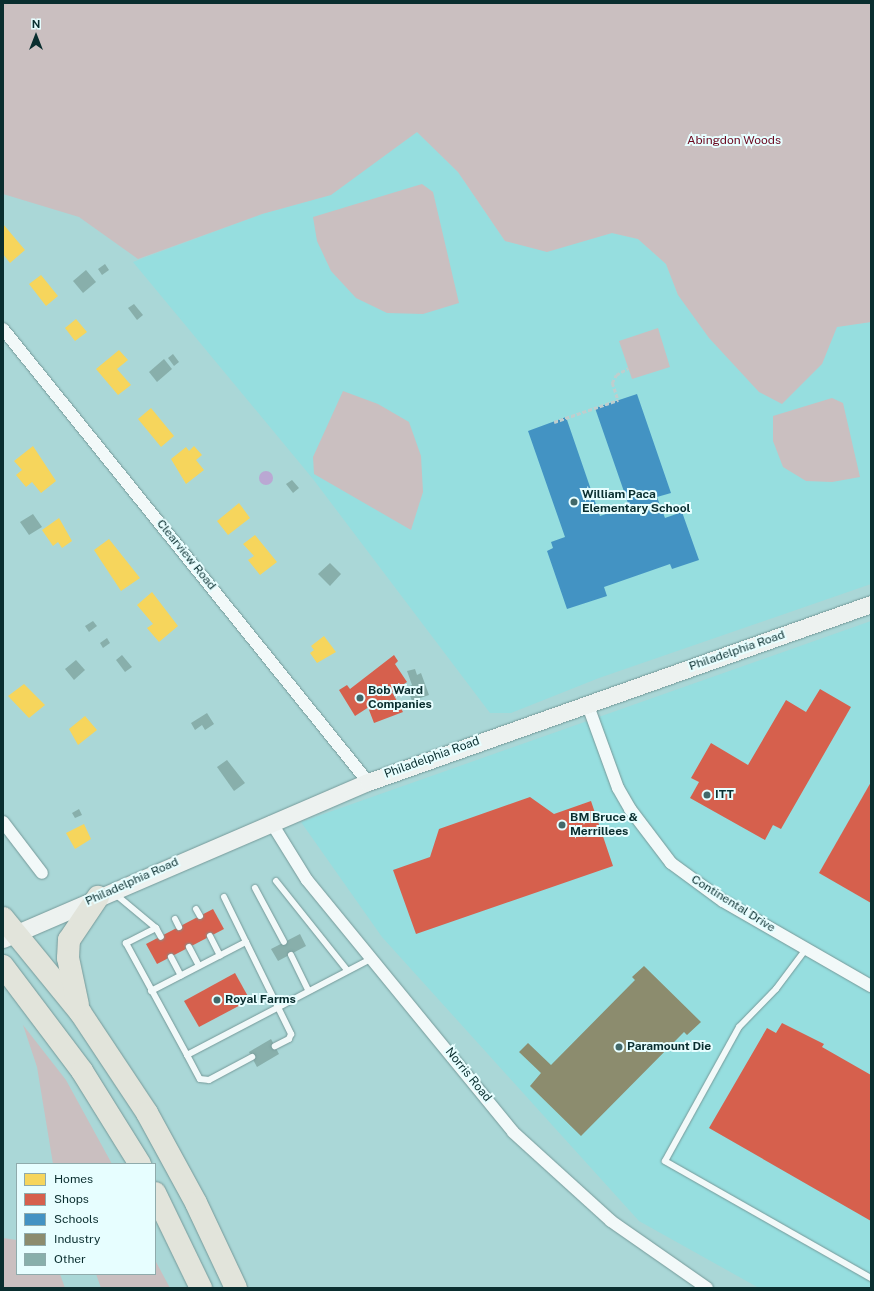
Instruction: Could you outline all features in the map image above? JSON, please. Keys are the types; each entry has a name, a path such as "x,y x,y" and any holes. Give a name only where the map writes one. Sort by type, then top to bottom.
{"highway":[{"path":"80,1012 70,965 69,940 105,894"},
{"path":"7,930 80,1012 163,1140 236,1288"},
{"path":"3,966 82,1071 139,1163"},
{"path":"156,1195 201,1288"}],"main road":[{"name":"Philadelphia Road","path":"7,930 105,894 271,822 368,782 587,702 871,604"}],"street":[{"name":"Clearview Road","path":"3,329 368,782"},
{"name":"Continental Drive","path":"587,702 618,788 664,855 707,890 871,986"},
{"path":"3,822 42,874"},
{"name":"Norris Road","path":"271,822 307,880 513,1132 545,1164 611,1221 706,1288"}],"lane":[{"path":"276,881 347,970"},
{"path":"255,888 284,942"},
{"path":"105,894 156,928 161,937"},
{"path":"224,897 291,1034 289,1039 275,1046"},
{"path":"196,909 200,916"},
{"path":"175,919 179,927"},
{"path":"156,928 126,942 151,991 200,1079 209,1080 252,1057"},
{"path":"210,936 220,956"},
{"path":"151,991 246,942"},
{"path":"189,947 199,966"},
{"path":"806,949 776,989 739,1027 665,1161 871,1278"},
{"path":"291,955 308,990"},
{"path":"171,957 181,976"},
{"path":"187,1055 308,990 371,959"}],"path":[{"path":"554,422 618,399 612,383 616,375 628,368"}],"shaded area":[{"path":"417,132 458,172 505,241 547,251 612,233 638,239 666,264 678,295 822,364 836,327 871,322 871,584 599,678 511,713 490,713 313,479 133,262 262,214 330,195"},
{"path":"263,471 269,471 273,475 273,481 269,485 263,485 259,481 259,475"},
{"path":"871,621 871,1288 759,1288 639,1221 382,937 301,822"}],"green space":[{"name":"Abingdon Woods","path":"3,3 871,3 871,322 837,327 822,364 782,404 759,392 709,338 678,295 666,264 638,239 612,233 547,252 505,241 458,172 417,132 331,195 262,214 138,259 79,217 3,194"},
{"path":"422,184 433,192 459,303 423,314 387,313 356,298 331,271 317,241 313,217"},
{"path":"658,328 670,367 632,379 619,341"},
{"path":"343,391 378,404 409,422 421,456 423,492 411,530 314,474 313,457"},
{"path":"832,398 843,403 860,477 832,482 806,481 783,467 773,441 773,416"},
{"path":"23,1025 66,1080 111,1163 53,1163 37,1067"},
{"path":"3,1238 16,1240 16,1275 60,1275 65,1288 3,1288"},
{"path":"156,1262 170,1288 101,1288 96,1275 156,1275"}],"building: Homes":[{"path":"3,224 25,250 10,263 3,254"},
{"path":"41,275 58,296 46,306 29,284"},
{"path":"76,319 87,332 75,341 65,328"},
{"path":"119,350 128,360 117,369 131,385 118,395 96,369"},
{"path":"151,408 174,436 161,447 138,419"},
{"path":"33,446 56,481 41,493 32,482 26,487 16,475 22,470 14,461"},
{"path":"194,446 202,455 196,460 204,470 186,484 171,459 186,447 189,451"},
{"path":"239,503 250,518 228,535 217,521"},
{"path":"59,518 72,541 62,548 58,542 53,546 42,530"},
{"path":"255,535 277,562 260,575 248,560 254,556 243,544"},
{"path":"109,539 140,578 121,591 94,550"},
{"path":"152,592 178,626 159,642 147,628 153,624 137,605"},
{"path":"324,636 336,652 317,663 310,653 314,650 311,646"},
{"path":"24,684 45,705 29,718 8,696"},
{"path":"85,716 97,730 78,745 69,729"},
{"path":"84,824 91,839 75,849 66,833"}],"building: Shops":[{"path":"394,655 398,661 395,664 407,682 392,692 403,712 374,723 369,710 372,705 355,716 339,690 347,685 350,689"},
{"path":"820,689 851,707 781,829 773,825 765,840 690,798 699,782 691,778 711,743 748,765 786,700 806,712"},
{"path":"871,782 871,903 819,873"},
{"path":"530,797 554,814 591,801 613,866 416,934 393,870 430,857 439,829"},
{"path":"213,909 224,929 157,964 146,944"},
{"name":"Royal Farms","path":"235,973 250,1000 199,1027 184,1001"},
{"path":"782,1023 824,1044 822,1047 871,1075 871,1221 709,1128 767,1028 776,1033"}],"building: Schools":[{"name":"William Paca Elementary School","path":"637,394 671,493 657,497 665,518 682,512 699,560 672,569 670,564 604,587 607,596 567,609 547,551 553,548 551,542 565,537 528,431 566,417 600,516 629,506 595,408"}],"building: Industry":[{"name":"Paramount Die","path":"644,966 701,1022 687,1035 684,1032 581,1136 530,1086 541,1073 519,1052 528,1043 551,1065 635,980 632,977"}],"building: Other":[{"path":"105,264 109,270 102,275 98,269"},
{"path":"86,270 96,282 83,293 73,281"},
{"path":"134,304 143,315 137,320 128,308"},
{"path":"173,354 179,362 174,366 168,358"},
{"path":"164,359 172,369 157,382 149,372"},
{"path":"292,480 299,488 293,493 286,484"},
{"path":"33,514 42,527 29,535 20,522"},
{"path":"330,563 341,574 330,586 318,574"},
{"path":"93,621 97,626 89,632 85,626"},
{"path":"107,638 110,643 103,648 100,643"},
{"path":"122,655 132,667 125,672 116,660"},
{"path":"76,660 85,670 74,680 65,669"},
{"path":"415,669 417,675 421,673 429,695 412,701 407,687 412,685 407,671"},
{"path":"207,713 214,724 205,730 202,725 195,730 191,723"},
{"path":"227,760 245,783 234,791 217,767"},
{"path":"79,809 82,815 75,818 72,813"},
{"path":"300,934 306,946 278,961 271,949"},
{"path":"271,1039 279,1054 257,1067 249,1052"}],"place":[{"name":"William Paca Elementary School","path":"574,502"},
{"name":"Bob Ward Companies","path":"360,698"},
{"name":"ITT","path":"707,795"},
{"name":"BM Bruce & Merrillees","path":"562,825"},
{"name":"Royal Farms","path":"217,1000"},
{"name":"Paramount Die","path":"619,1047"}]}
